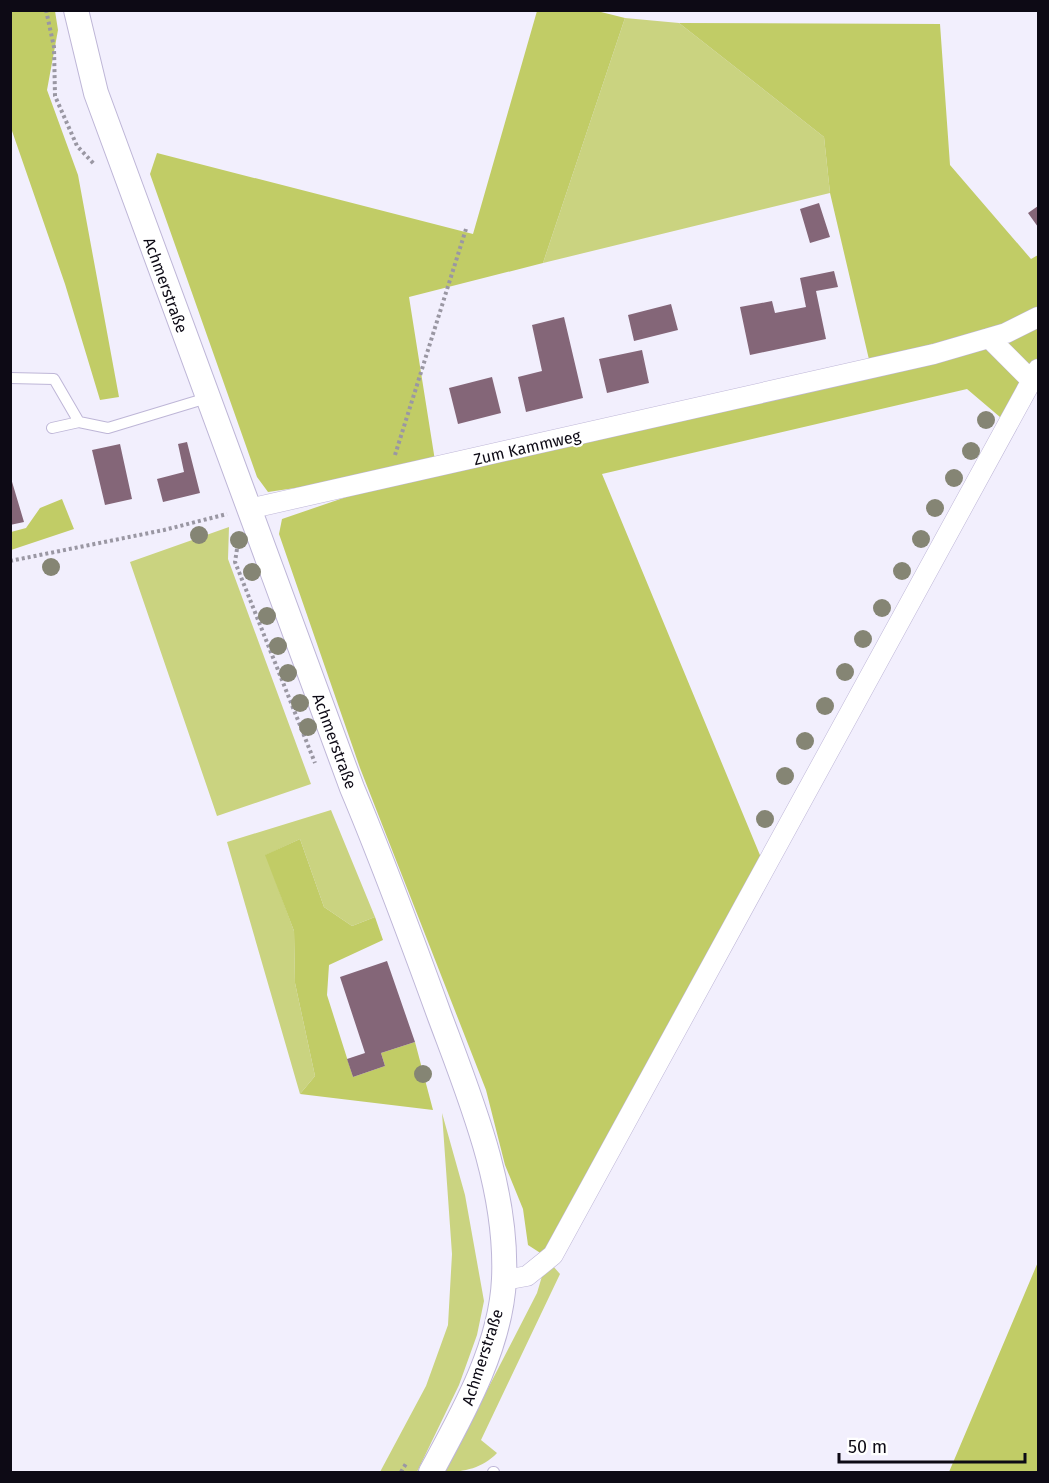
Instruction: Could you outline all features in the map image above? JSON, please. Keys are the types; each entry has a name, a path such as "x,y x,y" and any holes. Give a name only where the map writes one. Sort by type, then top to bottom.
{"street":[{"name":"Achmerstraße","path":"76,10 96,93 351,788 389,876 465,1085 501,1212 504,1280 495,1328 472,1398 431,1473"},
{"name":"Zum Kammweg","path":"248,509 934,354 989,338 1038,317"},
{"path":"504,1280 527,1276 553,1255 1035,375 989,338"}],"lane":[{"path":"10,378 54,380 79,422"},
{"path":"52,428 79,422 108,428 207,398"}],"path":[{"path":"46,10 54,48 55,96 77,146 101,171"},
{"path":"388,478 466,229"},
{"path":"10,561 164,530 248,509"},
{"path":"237,542 236,562 310,754 321,771"},
{"path":"402,1473 413,1452"}],"green space":[{"path":"11,10 55,11 58,30 47,90 78,175 119,397 100,400 65,284 11,128"},
{"path":"537,11 597,11 625,18 543,263 409,297 436,467 871,368 830,193 824,137 679,23 940,24 950,165 1031,259 1038,255 1038,374 1007,423 967,389 602,474 762,860 545,1256 528,1245 523,1209 505,1165 486,1090 360,768 279,534 282,519 431,468 268,492 257,477 150,174 157,153 473,234"},
{"path":"625,18 679,23 824,137 830,193 543,263"},
{"path":"62,499 74,529 11,550 11,532 26,528 40,508"},
{"path":"229,527 228,559 311,784 217,816 130,562"},
{"path":"331,810 375,917 352,926 324,907 300,839 266,855 294,931 295,983 315,1076 300,1094 227,842"},
{"path":"300,839 324,907 352,926 375,917 383,940 329,965 327,995 353,1077 385,1066 381,1053 415,1042 433,1110 300,1094 315,1076 295,983 294,931 265,855"},
{"path":"442,1113 465,1195 484,1301 477,1335 459,1385 417,1472 380,1472 426,1386 448,1325 452,1254"},
{"path":"1038,1262 1038,1472 949,1472"},
{"path":"545,1266 553,1266 560,1274 481,1440 497,1453 486,1462 473,1468 445,1472 537,1293"}],"building":[{"path":"819,203 830,237 810,243 800,209"},
{"path":"1038,206 1038,227 1028,213"},
{"path":"834,271 838,287 816,291 826,339 750,355 740,307 772,301 775,313 806,307 800,278"},
{"path":"671,304 678,330 634,341 628,315"},
{"path":"564,317 583,398 526,412 518,377 542,371 532,325"},
{"path":"642,350 649,383 607,393 599,359"},
{"path":"492,377 501,413 458,424 449,388"},
{"path":"187,442 200,493 163,502 157,479 184,472 178,444"},
{"path":"120,444 132,499 105,505 92,450"},
{"path":"10,475 24,522 10,525"},
{"path":"387,961 415,1042 381,1053 385,1066 353,1077 347,1059 365,1053 340,977"}]}
